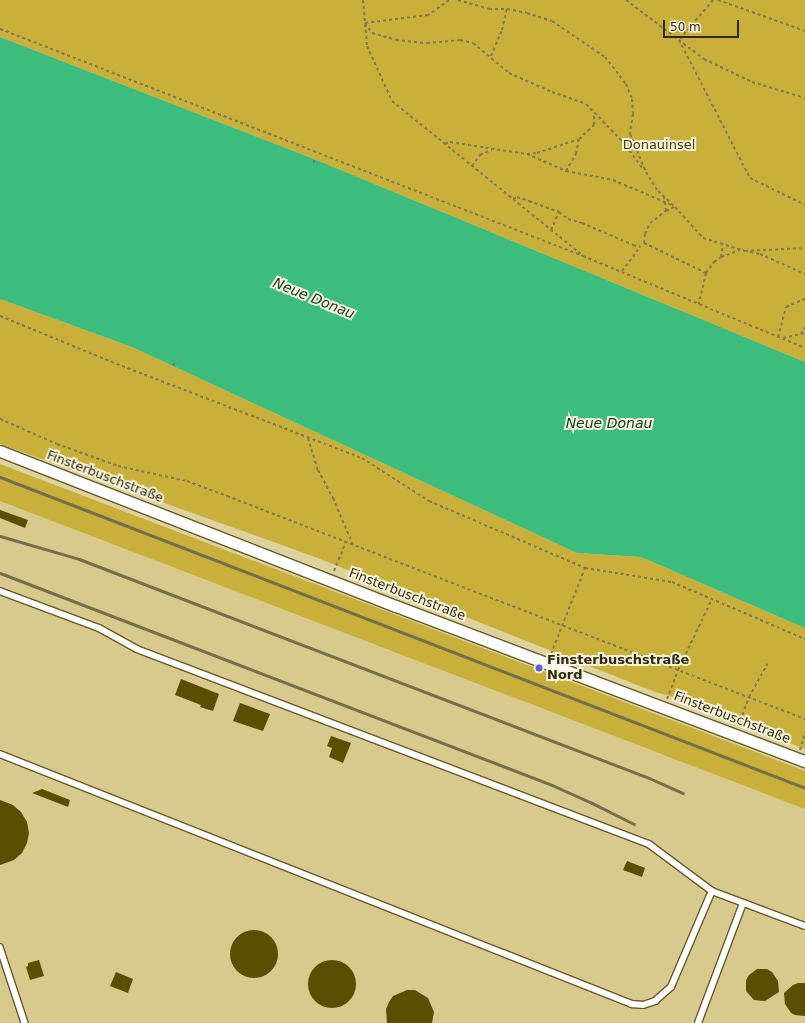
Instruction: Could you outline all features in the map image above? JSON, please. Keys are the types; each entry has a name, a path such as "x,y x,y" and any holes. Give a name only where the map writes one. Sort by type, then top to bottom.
{"street":[{"name":"Finsterbuschstraße","path":"0,451 396,606 801,760"}],"lane":[{"path":"0,591 99,628 136,649 649,844 712,891 805,926"},
{"path":"0,754 632,1004 643,1005 655,1001 671,987 712,891"},
{"path":"698,1023 743,903"},
{"path":"0,947 25,1023"}],"path":[{"path":"364,0 367,46 392,101 583,256"},
{"path":"365,24 428,15 449,0"},
{"path":"458,0 489,9 507,9 552,21 605,57 626,84 632,99 633,114 630,134 646,172"},
{"path":"626,0 704,59 752,82 805,98"},
{"path":"679,40 713,0"},
{"path":"718,0 805,30"},
{"path":"491,56 502,30 507,9"},
{"path":"365,24 372,33 396,40 427,43 460,40 473,43 491,56 509,73 552,92 586,104 622,141 664,196 703,238 741,250 760,254 805,274"},
{"path":"0,29 583,256 805,348"},
{"path":"679,40 750,178 805,205"},
{"path":"445,144 450,142 526,154 537,153 579,139 594,125 594,112"},
{"path":"566,171 576,154 579,139"},
{"path":"622,141 642,143"},
{"path":"472,166 480,155 493,149"},
{"path":"526,154 566,171 613,180 675,207"},
{"path":"664,196 666,211"},
{"path":"513,199 516,197 559,212 568,220 582,223 633,245 641,246"},
{"path":"622,272 644,243 644,234 650,223 666,211 675,207"},
{"path":"551,230 561,208"},
{"path":"644,243 706,273"},
{"path":"721,257 723,244"},
{"path":"745,251 805,248"},
{"path":"702,270 708,268 721,257 741,250"},
{"path":"699,304 708,268"},
{"path":"778,337 786,308 805,299"},
{"path":"0,316 122,366 362,458 429,501 585,568 672,582 805,639"},
{"path":"801,334 805,327"},
{"path":"781,338 805,333"},
{"path":"172,366 175,363"},
{"path":"0,419 57,444 118,466 187,481 805,719"},
{"path":"308,437 318,470 333,498 353,545"},
{"path":"334,571 346,542"},
{"path":"550,655 585,568"},
{"path":"664,707 678,670 712,599"},
{"path":"735,734 749,697 767,664"},
{"path":"801,760 805,732"}],"shaded area":[{"path":"0,501 805,809 805,1023 0,1023"}],"green space":[{"name":"Donauinsel","path":"0,0 805,0 805,362 314,159 0,37"},
{"path":"0,299 132,347 577,553 641,557 805,628 805,749 670,696 655,692 315,557 0,444"},
{"path":"0,464 805,771 805,809 0,501"}],"water":[{"name":"Neue Donau","path":"0,37 314,159 805,362 805,628 641,557 577,553 132,347 0,299"}],"building":[{"path":"0,510 28,520 25,528 0,518"},
{"path":"181,679 219,694 213,711 200,707 201,705 175,695"},
{"path":"240,703 270,714 263,731 233,721"},
{"path":"331,736 351,743 343,763 329,757 332,748 327,746"},
{"path":"42,789 70,800 68,807 32,793"},
{"path":"0,800 13,805 21,812 27,822 29,833 27,843 22,853 14,860 0,865"},
{"path":"627,861 645,868 642,877 623,870"},
{"path":"254,930 263,932 271,937 276,945 278,954 276,963 271,971 263,976 254,978 245,976 237,971 232,963 230,954 232,945 237,937 245,932"},
{"path":"39,960 44,976 30,980 26,967 28,966 28,963"},
{"path":"332,960 341,962 349,967 354,975 356,984 354,993 349,1001 341,1006 332,1008 323,1006 315,1001 310,993 308,984 310,975 315,967 323,962"},
{"path":"757,969 767,969 772,972 778,981 779,992 765,1001 754,1000 746,991 746,980 749,975"},
{"path":"116,972 133,979 128,993 110,986"},
{"path":"805,983 805,1016 791,1013 785,1004 784,993 793,985"},
{"path":"407,990 415,990 428,998 434,1012 432,1023 387,1023 386,1009 389,1002 393,996"}],"railway":[{"path":"0,477 805,788"},
{"path":"0,536 79,559 649,778 683,793"},
{"path":"0,573 552,785 634,824"}],"place":[{"name":"Finsterbuschstraße Nord","path":"539,668"}]}
